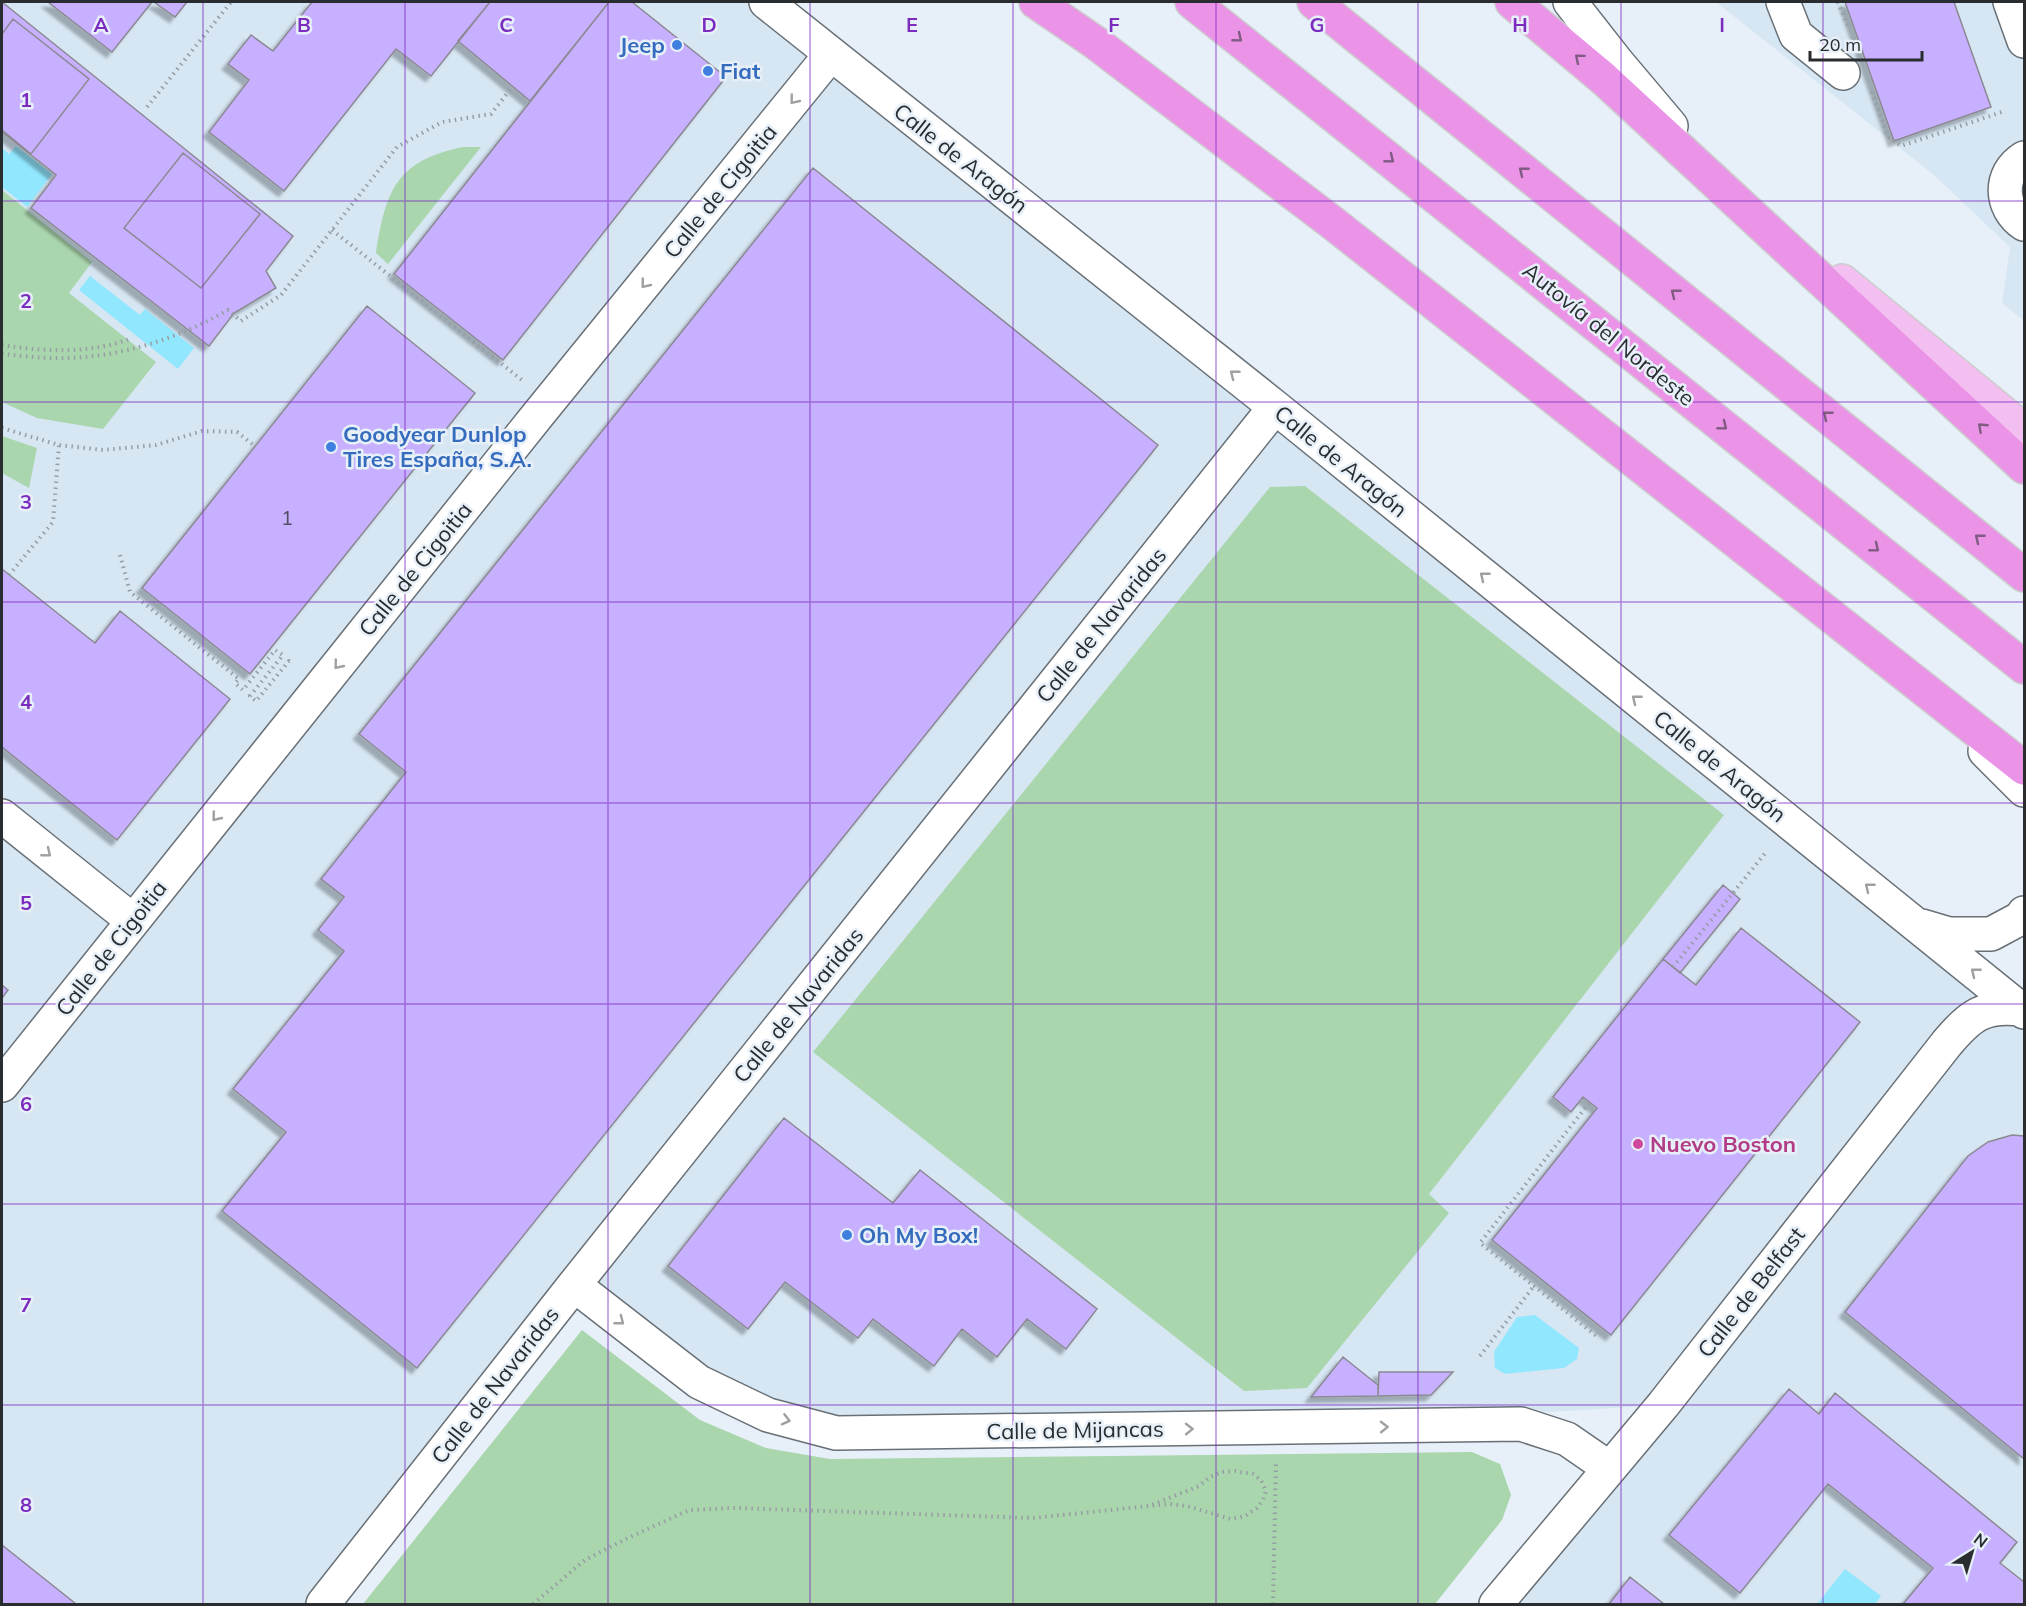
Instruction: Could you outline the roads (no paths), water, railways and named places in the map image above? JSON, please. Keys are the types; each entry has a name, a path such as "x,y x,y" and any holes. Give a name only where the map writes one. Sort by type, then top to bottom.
{"highway":[{"path":"1036,2 1096,43 1324,216 2025,768"},
{"path":"1072,2 1346,211 1633,438 1923,668 2025,756"},
{"name":"Autovía del Nordeste","path":"1192,2 2025,667"},
{"path":"1314,2 2024,573"},
{"path":"1512,2 1604,79 2025,467"}],"main road":[{"path":"1731,196 1856,291 2025,430"}],"street":[{"name":"Calle de Aragón","path":"766,2 1275,407 2022,1011"},
{"path":"1570,2 1617,62 1731,196"},
{"path":"1784,2 1796,35 1856,79"},
{"path":"2010,2 2025,41"},
{"name":"Calle de Cigoitia","path":"2,1085 132,920 831,54"},
{"path":"2024,157 2010,171 2004,188 2006,204 2015,218 2025,224"},
{"name":"Calle de Navaridas","path":"323,1605 574,1285 1275,407"},
{"path":"1912,681 2025,790"},
{"path":"2,816 132,920"},
{"path":"1915,923 1949,934 1991,934 2021,918 2025,913"},
{"name":"Calle de Belfast","path":"1496,1605 1662,1405 1939,1052 1967,1020 1984,1011 2003,1007 2022,1011"},
{"name":"Calle de Mijancas","path":"574,1285 699,1382 768,1415 836,1433 1521,1424 1567,1439 1609,1468"}],"water":[{"path":"16,146 52,174 27,207 2,187 2,148 9,154"},
{"path":"90,276 140,315 145,309 194,348 178,369 79,290"},
{"path":"1535,1315 1579,1348 1577,1359 1564,1368 1505,1374 1495,1368 1494,1352 1517,1317"},
{"path":"1845,1569 1881,1596 1875,1604 1817,1604"}],"place":[{"name":"Jeep","path":"677,45"},
{"name":"Fiat","path":"708,71"},
{"name":"Goodyear Dunlop Tires España, S.A.","path":"331,447"},
{"name":"Nuevo Boston","path":"1638,1144"},
{"name":"Oh My Box!","path":"847,1235"}]}
